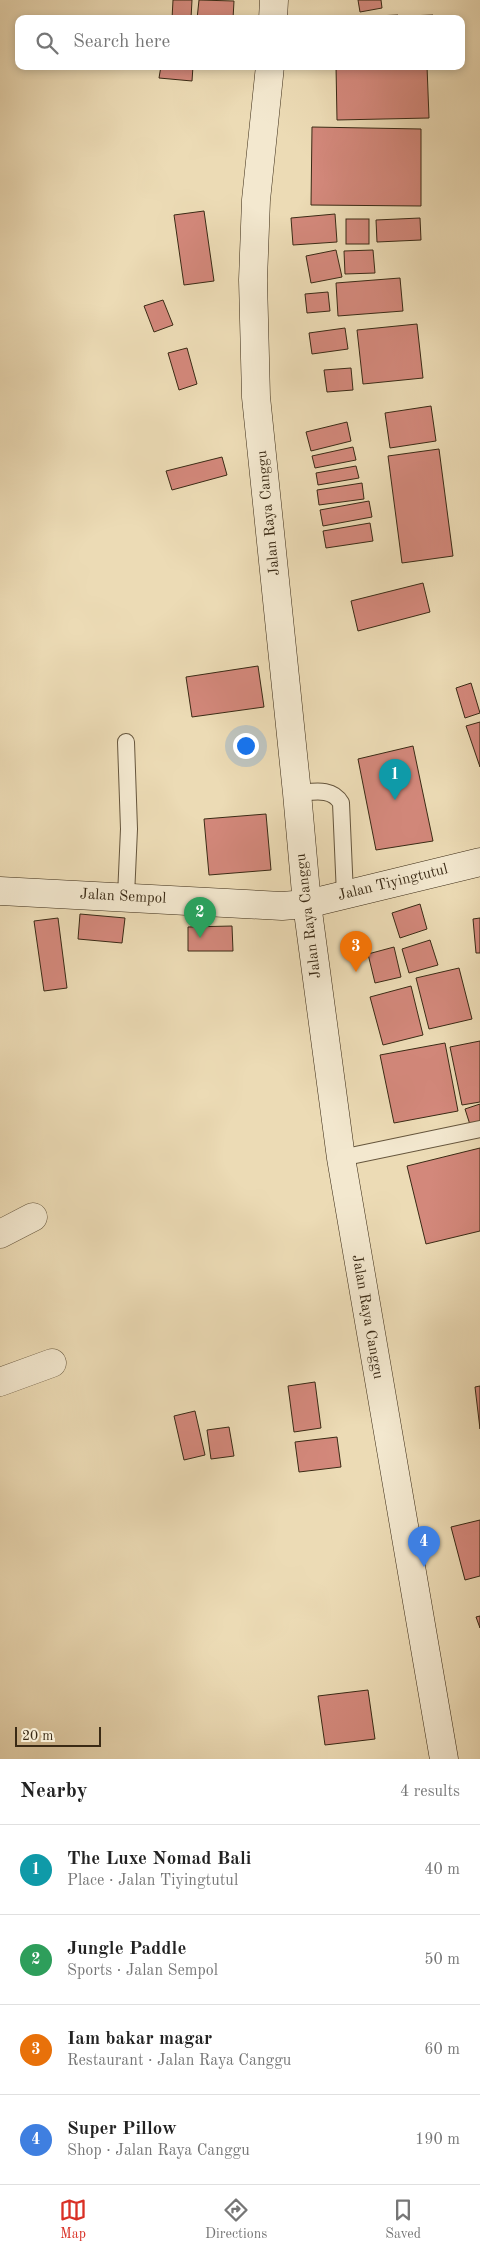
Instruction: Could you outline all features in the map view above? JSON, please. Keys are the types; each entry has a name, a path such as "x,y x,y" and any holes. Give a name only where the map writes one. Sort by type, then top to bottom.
{"main road":[{"path":"273,15 274,0"},
{"name":"Jalan Raya Canggu","path":"270,70 256,200 253,280 256,397 297,792 306,904 341,1158 444,1759"},
{"name":"Jalan Tiyingtutul","path":"306,904 480,862"},
{"name":"Jalan Sempol","path":"0,891 126,896 282,906 306,904"},
{"path":"0,1234 33,1217"},
{"path":"0,1382 52,1363"}],"lane":[{"path":"126,742 129,830 126,896"},
{"path":"297,792 330,792 337,796 341,803 346,895"},
{"path":"341,1158 480,1130"}],"building":[{"path":"173,0 192,0 191,15 172,15"},
{"path":"199,0 234,1 233,15 197,15"},
{"path":"358,0 381,0 382,8 360,12"},
{"path":"160,70 193,70 192,81 159,78"},
{"path":"336,70 427,70 429,118 337,120"},
{"path":"312,127 421,129 421,206 311,205"},
{"path":"204,211 214,281 184,285 174,215"},
{"path":"335,214 337,242 293,245 291,218"},
{"path":"420,218 421,240 377,242 376,220"},
{"path":"346,219 369,219 369,244 346,244"},
{"path":"336,250 342,277 311,283 306,256"},
{"path":"373,250 375,273 345,274 344,251"},
{"path":"400,278 403,311 338,316 336,283"},
{"path":"328,292 330,311 307,313 305,294"},
{"path":"163,300 173,325 154,332 144,306"},
{"path":"417,324 423,378 363,384 357,330"},
{"path":"345,328 348,349 312,354 309,333"},
{"path":"187,348 197,384 179,390 168,353"},
{"path":"351,368 353,390 327,392 324,370"},
{"path":"431,406 436,441 390,448 385,413"},
{"path":"347,422 351,441 311,451 306,432"},
{"path":"353,447 356,460 315,468 312,456"},
{"path":"439,449 453,556 402,563 388,456"},
{"path":"222,457 227,475 172,490 166,471"},
{"path":"356,466 359,478 318,485 316,473"},
{"path":"362,483 364,499 319,505 317,490"},
{"path":"369,501 372,517 323,526 320,510"},
{"path":"370,523 373,541 326,548 323,531"},
{"path":"423,583 430,612 358,631 351,601"},
{"path":"258,666 264,707 192,717 186,677"},
{"path":"471,683 480,713 465,718 456,688"},
{"path":"480,722 480,767 466,726"},
{"path":"413,746 433,841 376,850 358,759"},
{"path":"266,814 271,870 209,875 204,819"},
{"path":"420,904 427,929 400,938 392,913"},
{"path":"80,914 125,918 122,943 78,939"},
{"path":"58,918 67,988 44,991 34,921"},
{"path":"480,918 480,953 476,953 473,919"},
{"path":"232,926 233,951 188,951 188,927"},
{"path":"430,940 438,965 409,973 402,949"},
{"path":"394,947 401,977 375,983 368,954"},
{"path":"459,968 472,1019 429,1029 416,978"},
{"path":"411,986 423,1035 383,1045 370,997"},
{"path":"480,1041 480,1102 462,1105 450,1047"},
{"path":"445,1043 458,1111 394,1123 380,1055"},
{"path":"480,1104 480,1128 472,1131 465,1109"},
{"path":"480,1148 480,1231 426,1244 407,1166"},
{"path":"315,1382 321,1428 294,1432 288,1386"},
{"path":"480,1386 480,1429 475,1387"},
{"path":"195,1411 205,1455 184,1460 174,1416"},
{"path":"229,1427 234,1456 211,1459 207,1430"},
{"path":"337,1437 341,1467 299,1472 295,1442"},
{"path":"480,1520 480,1576 465,1580 451,1527"},
{"path":"480,1616 480,1628 476,1617"},
{"path":"368,1690 375,1739 325,1745 318,1696"}],"place":[{"name":"The Luxe Nomad Bali","path":"395,800"},
{"name":"Jungle Paddle","path":"200,938"},
{"name":"Iam bakar magar","path":"356,972"},
{"name":"Super Pillow","path":"424,1567"}]}
